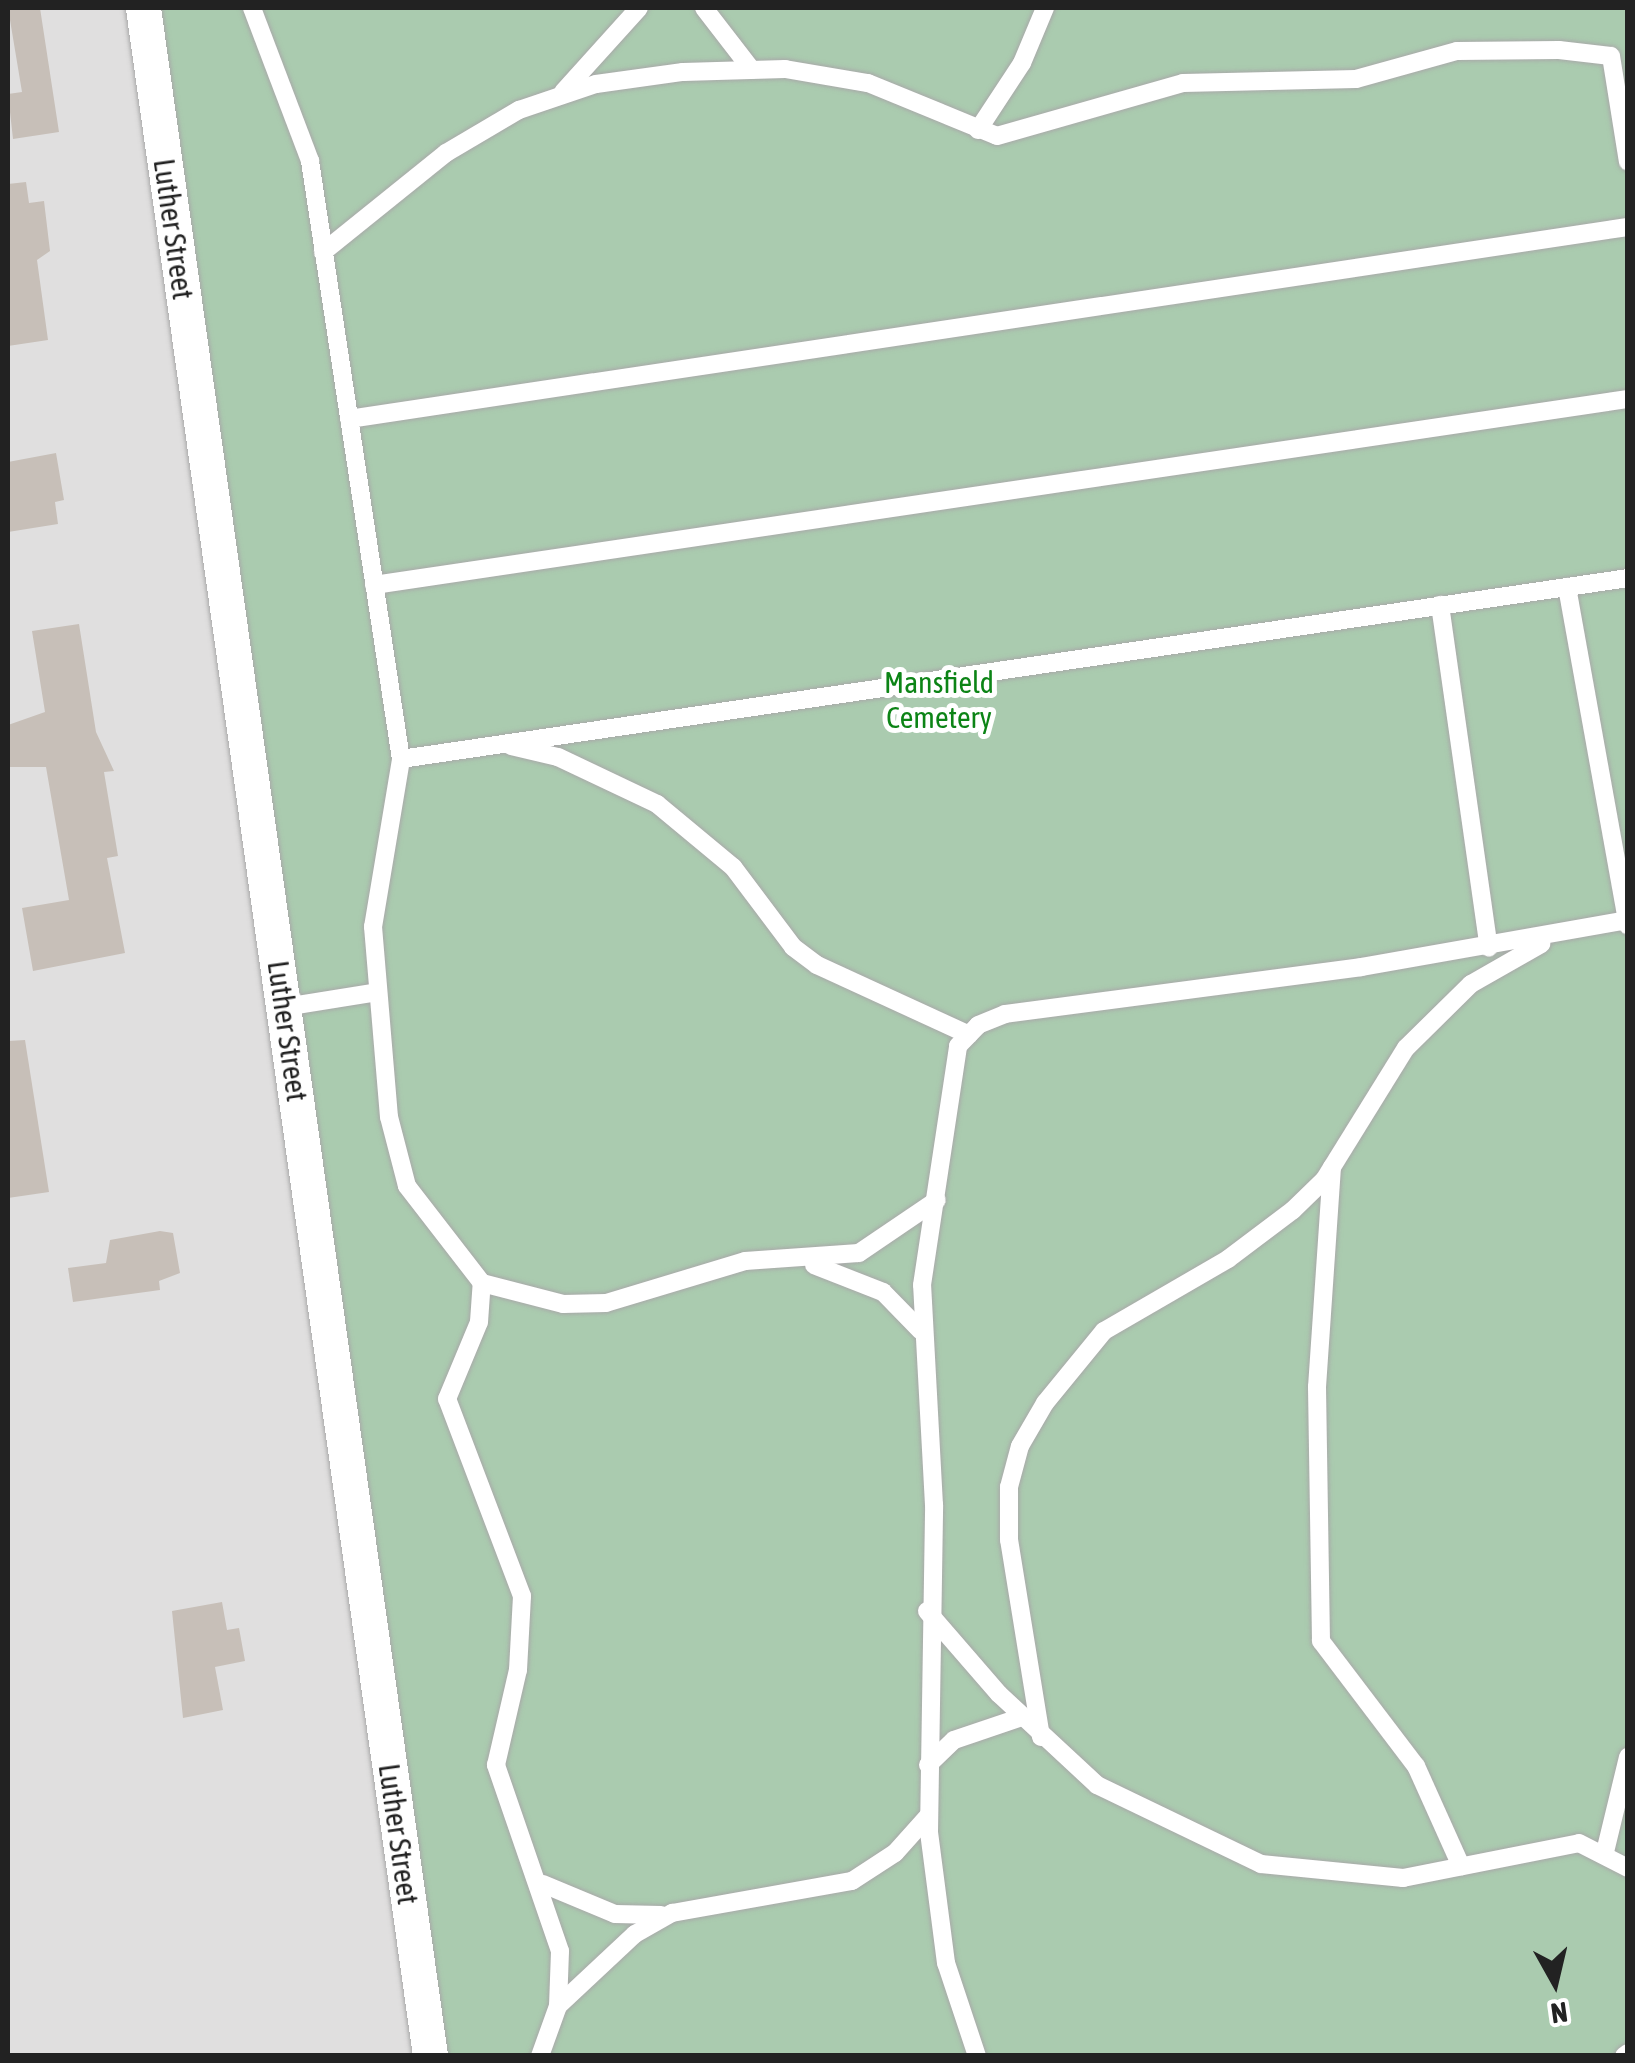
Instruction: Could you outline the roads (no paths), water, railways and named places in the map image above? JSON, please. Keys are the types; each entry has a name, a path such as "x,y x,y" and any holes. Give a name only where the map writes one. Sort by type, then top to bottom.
{"street":[{"name":"Luther Street","path":"142,8 430,2056"}],"lane":[{"path":"252,8 310,161 401,759 375,884 378,992 396,1156 407,1186 482,1283 563,1304 606,1303 745,1261 806,1262 859,1252 937,1200"},
{"path":"563,93 639,8"},
{"path":"704,8 752,70"},
{"path":"978,130 1022,63 1045,8"},
{"path":"324,252 446,154 563,93 636,77 752,70 868,83 978,130 1020,134 1182,84 1356,79 1492,47 1619,55 1628,162"},
{"path":"349,419 1628,227"},
{"path":"374,585 1628,400"},
{"path":"401,759 1628,578"},
{"path":"977,2056 946,1963 929,1814 928,1765 927,1611 934,1505 921,1331 944,1115 958,1046 969,1035 1006,1014 1489,948 1627,920 1566,587"},
{"path":"1440,605 1489,948"},
{"path":"502,744 558,757 657,804 732,867 793,947 817,966 969,1035"},
{"path":"1041,1737 1008,1540 1020,1446 1104,1331 1262,1236 1332,1167 1418,1036 1471,984 1563,934"},
{"path":"285,1007 378,992"},
{"path":"1332,1167 1317,1387 1321,1640 1416,1766 1461,1866"},
{"path":"806,1262 883,1292 921,1331"},
{"path":"482,1283 479,1322 446,1399 522,1596 518,1670 496,1765 543,1884 560,1950 558,2006 540,2056"},
{"path":"927,1611 1041,1737 1098,1785 1260,1864 1403,1878 1579,1843 1605,1852 1628,1868"},
{"path":"928,1765 954,1740 1022,1717"},
{"path":"1605,1852 1628,1757"},
{"path":"543,1884 615,1914 672,1913 852,1881 895,1853 929,1814"},
{"path":"558,2006 635,1934 672,1913"}],"park label":[{"name":"Mansfield Cemetery","path":"939,699"}]}
